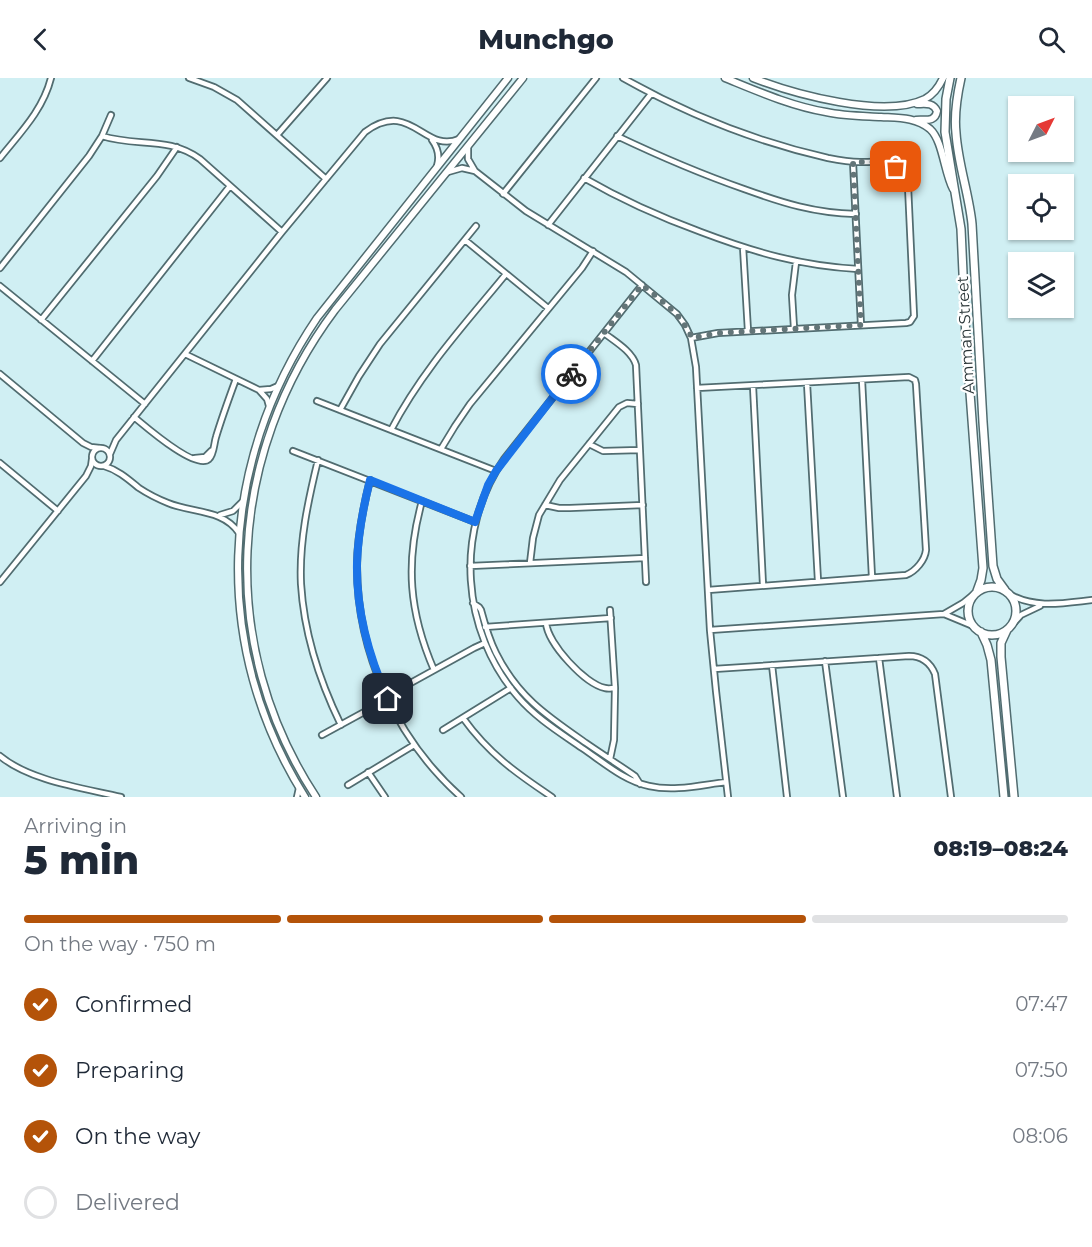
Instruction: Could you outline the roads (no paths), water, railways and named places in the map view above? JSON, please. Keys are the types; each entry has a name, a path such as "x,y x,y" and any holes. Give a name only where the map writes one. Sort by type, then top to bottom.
{"main road":[{"name":"Amman Street","path":"950,78 946,99 945,132 961,240 983,568 976,593"},
{"name":"Amman Street","path":"961,78 956,111 956,134 972,224 993,566 997,579 1007,592"},
{"path":"1004,797 991,660 981,632 970,621 968,610 971,599 976,593 994,586 1007,592 1016,610 1016,615 1002,643 1000,657 1014,797"},
{"path":"981,632 994,635 1009,628"}],"street":[{"path":"0,158 35,115 44,100 51,78"},
{"path":"189,78 226,93 250,111 326,179"},
{"path":"317,78 323,83"},
{"path":"277,135 327,78"},
{"path":"305,797 273,737 259,702 243,635 237,560 242,502 255,447 278,386 299,345 321,312 508,78"},
{"path":"316,797 284,739 268,699 251,627 247,587 247,554 250,513 260,462 282,400 305,354 335,310 523,78"},
{"path":"503,194 596,78"},
{"path":"623,78 689,112 768,141 838,160 886,162 894,165 908,186 913,318 910,322 718,333 692,338"},
{"path":"725,78 815,110 915,120 935,117 934,106 927,104 889,106 848,103 804,95 753,78"},
{"path":"910,104 929,97 937,90 943,78"},
{"path":"548,225 651,94"},
{"path":"0,268 90,156 111,115"},
{"path":"915,120 928,128 938,140 949,181 956,195"},
{"path":"86,476 108,463 116,440 365,132 378,125 392,122 406,123 419,129 435,143 439,155 437,168"},
{"path":"102,136 160,143 177,147 195,156 282,232"},
{"path":"617,136 691,170 788,204 828,213 856,214"},
{"path":"430,138 449,142 461,138"},
{"path":"469,144 468,159 475,171 503,194 548,225 626,272 676,314 692,338 698,388 710,630 728,797"},
{"path":"41,320 157,176 177,147"},
{"path":"853,162 861,325"},
{"path":"445,174 457,169 475,171"},
{"path":"584,178 650,212 743,247 796,262 858,269"},
{"path":"92,361 230,186"},
{"path":"340,410 375,352 476,226"},
{"path":"465,240 548,308"},
{"path":"743,247 748,331"},
{"path":"441,449 470,404 582,268 592,251"},
{"path":"794,328 792,295 796,262"},
{"path":"391,430 407,400 426,372 506,274"},
{"path":"642,285 496,471 488,485 471,541 470,566 473,603 478,624 496,666 510,688 547,724 622,775 640,784 670,788 726,782"},
{"path":"0,286 145,404"},
{"path":"604,333 630,354 635,361 646,582"},
{"path":"185,354 259,390 267,399 269,406"},
{"path":"0,374 83,443 108,451 119,472"},
{"path":"698,388 909,377 913,379 916,382 926,550 924,558 910,573 708,590"},
{"path":"134,417 168,445 192,457 205,457 214,446 236,379"},
{"path":"862,380 872,577"},
{"path":"807,383 818,581"},
{"path":"259,390 278,386"},
{"path":"753,386 763,585"},
{"path":"317,401 496,471"},
{"path":"530,563 535,526 560,480 619,407 627,403 638,404"},
{"path":"0,582 86,476 95,451 116,440"},
{"path":"83,443 95,464 119,472 160,500 183,508 217,515 229,522 239,533"},
{"path":"589,444 599,450 609,452 640,450"},
{"path":"293,451 475,522"},
{"path":"318,460 304,531 301,583 310,644 328,699 340,725"},
{"path":"0,463 58,511"},
{"path":"0,474 6,468"},
{"path":"370,480 362,514 357,564 363,622 375,669 397,717 414,745 461,797"},
{"path":"245,488 247,493 244,511 247,514 250,513"},
{"path":"422,501 412,552 412,591 418,624 434,670"},
{"path":"217,515 229,513 242,502"},
{"path":"545,505 559,508 643,505"},
{"path":"470,566 645,558"},
{"path":"1007,592 1028,602 1044,604 1092,600"},
{"path":"944,614 976,593"},
{"path":"473,603 479,607 495,653 523,694 551,719 635,776 640,784"},
{"path":"1009,628 1027,611 1044,604"},
{"path":"610,610 615,688 614,740 610,759"},
{"path":"710,630 944,614 974,626"},
{"path":"485,627 611,618"},
{"path":"546,623 552,642 572,664 598,685 609,689 615,688"},
{"path":"407,685 485,643"},
{"path":"714,669 914,656 925,660 933,669 936,680 951,797"},
{"path":"879,658 897,797"},
{"path":"825,661 843,797"},
{"path":"772,665 787,797"},
{"path":"443,730 510,688"},
{"path":"322,735 388,699"},
{"path":"463,718 474,733 504,763 543,794 552,797"},
{"path":"348,785 414,745"},
{"path":"0,756 31,774 98,794 121,797"},
{"path":"368,772 385,797"},
{"path":"297,797 299,788"},
{"path":"670,788 670,797"}]}
